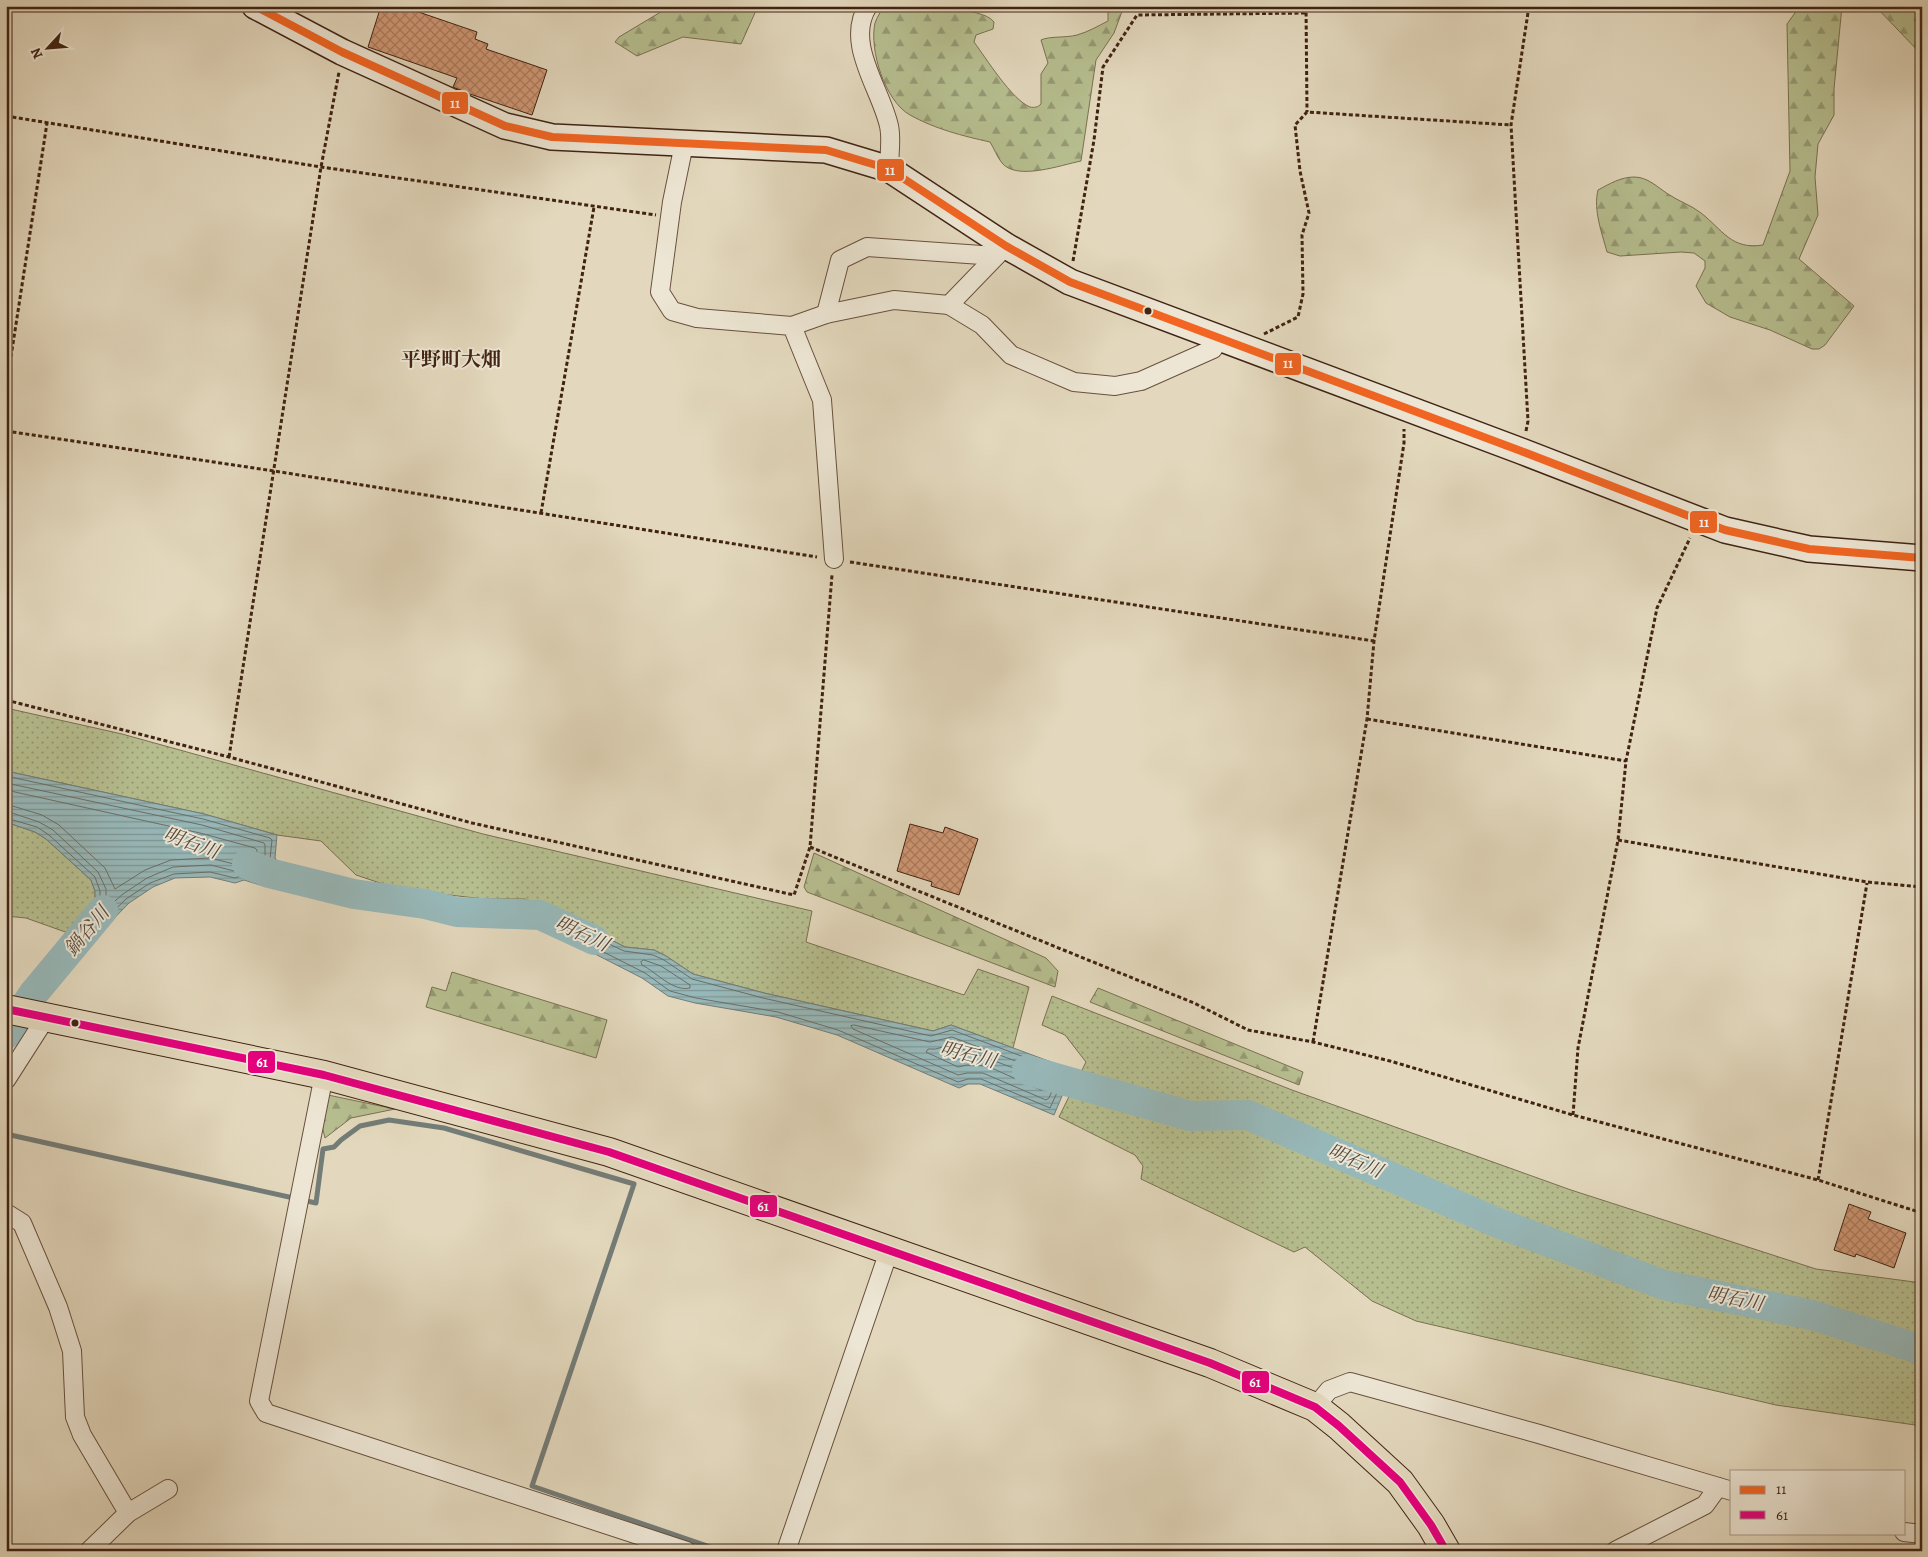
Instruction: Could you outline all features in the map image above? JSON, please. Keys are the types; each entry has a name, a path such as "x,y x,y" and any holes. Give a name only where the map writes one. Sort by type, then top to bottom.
{"main road":[{"path":"6,1009 324,1075 609,1152 1210,1363 1315,1407 1346,1432 1400,1482 1446,1551"}],"street":[{"path":"255,6 342,52 505,126 552,137 826,150 889,169 1001,251 1070,282 1726,530 1809,549 1922,558"},
{"path":"868,6 862,14 859,37 863,54 890,128 889,169"},
{"path":"684,144 670,217 660,292 672,311 697,318 792,326 826,314 894,300 949,305 982,325 1011,355 1074,382 1115,386 1142,381 1213,348 1219,339"},
{"path":"826,314 840,260 867,247 1001,251"},
{"path":"949,305 1001,251"},
{"path":"792,326 822,400 834,560"},
{"path":"6,1080 42,1016"},
{"path":"324,1075 259,1401 266,1413 687,1551"},
{"path":"6,1213 22,1223 58,1307 72,1351 76,1417 82,1435 128,1512"},
{"path":"786,1551 890,1251"},
{"path":"1315,1407 1330,1390 1350,1382 1539,1434 1725,1489"},
{"path":"89,1551 128,1512 168,1488"},
{"path":"1615,1551 1705,1505 1725,1489"},
{"path":"1906,1532 1922,1534"}],"path":[{"path":"1255,352 1265,334 1298,317 1303,294 1302,235 1309,212 1300,171 1295,125 1307,112 1306,6"},
{"path":"1521,451 1528,421 1511,124 1529,6"},
{"path":"1070,282 1094,140 1103,67 1137,16 1306,13"},
{"path":"229,757 321,167 342,52"},
{"path":"1307,112 1511,124"},
{"path":"6,116 321,167 594,208 670,217"},
{"path":"6,389 47,122"},
{"path":"541,513 594,208"},
{"path":"1313,1042 1366,718 1374,641 1404,443 1405,408"},
{"path":"6,431 274,471 834,560 1374,641"},
{"path":"1573,1115 1578,1048 1618,840 1626,761 1657,608 1699,519"},
{"path":"6,700 229,757 472,823 794,895 810,847 834,560"},
{"path":"1366,718 1626,761"},
{"path":"1618,840 1867,882 1922,887"},
{"path":"810,847 1194,1004 1248,1030 1313,1042 1390,1061 1573,1115 1818,1180 1922,1213"},
{"path":"1818,1180 1867,882"}],"green space":[{"path":"666,6 758,6 741,44 683,37 637,56 615,42 619,37 664,10"},
{"path":"884,6 959,6 991,19 994,22 993,29 976,35 974,42 1015,96 1030,107 1038,107 1041,104 1041,74 1048,63 1041,40 1073,36 1085,32 1108,21 1108,6 1124,6 1114,33 1096,60 1081,161 1040,170 1018,171 1009,168 1000,161 990,142 939,128 910,115 901,108 886,87 874,47 875,23"},
{"path":"1797,6 1842,6 1834,89 1834,115 1818,144 1815,177 1818,215 1799,259 1854,306 1825,345 1819,349 1812,349 1770,330 1730,317 1706,303 1696,286 1705,268 1705,261 1694,253 1681,252 1620,256 1607,252 1597,205 1598,190 1629,177 1639,177 1697,210 1735,242 1752,246 1763,245 1790,171 1787,24 1797,10"},
{"path":"1875,6 1922,6 1922,55"},
{"path":"6,708 122,734 483,834 812,911 806,942 964,995 978,969 1029,987 1013,1048 951,1025 933,1031 764,993 693,974 654,950 625,947 588,928 559,919 525,899 484,899 398,889 356,875 321,841 277,835 204,814 6,771"},
{"path":"6,822 35,832 46,839 91,880 95,891 95,904 71,934 26,918 6,916"},
{"path":"814,853 1046,958 1058,971 1055,987 807,892 804,887"},
{"path":"452,972 607,1020 596,1058 426,1007 432,987 446,991"},
{"path":"1098,988 1303,1072 1299,1085 1090,1002"},
{"path":"1052,996 1292,1090 1571,1190 1816,1269 1922,1283 1922,1426 1776,1405 1416,1321 1372,1301 1305,1247 1294,1252 1141,1179 1143,1166 1135,1155 1059,1117 1086,1062 1065,1035 1042,1025"},
{"path":"328,1095 395,1109 351,1118 325,1138 322,1126"}],"water":[{"path":"6,771 204,814 277,835 275,858 285,872 286,884 282,887 260,885 244,880 235,883 210,877 175,878 153,887 129,903 85,948 71,934 95,904 95,891 91,880 46,839 35,832 6,822"},
{"path":"559,919 588,928 625,947 654,950 693,974 764,993 933,1031 951,1025 1073,1070 1054,1115 980,1084 968,1084 959,1088 837,1035 776,1017 695,1003 668,996 642,978 554,933"}],"building":[{"path":"381,6 401,6 477,32 475,39 488,44 486,49 547,70 532,115 453,87 457,78 368,47"},
{"path":"910,824 943,833 945,827 978,839 959,895 931,886 932,882 897,871"},
{"path":"1849,1204 1871,1212 1868,1219 1906,1233 1894,1268 1856,1254 1855,1257 1834,1250"}],"waterway":[{"name":"明石川","path":"247,864 269,873 354,894 425,904 457,912 540,915 594,940"},
{"name":"鍋谷川","path":"6,1034 34,993 103,910"},
{"name":"明石川","path":"1027,1070 1190,1116 1248,1115 1498,1223 1664,1285 1812,1315 1922,1350"},
{"path":"6,1134 316,1203 323,1149 334,1147 360,1126 389,1120 444,1128 634,1184 532,1486 722,1551"}],"transit line":[{"name":"11","path":"255,6 342,52 505,126 552,137 826,150 889,169 1006,246 1070,282 1521,451 1725,530 1809,549 1922,558"},
{"name":"61","path":"6,1009 324,1075 609,1152 1210,1363 1315,1407 1339,1426 1400,1482 1431,1525 1446,1551"}],"district":[{"name":"平野町大畑","path":"451,359"}]}
